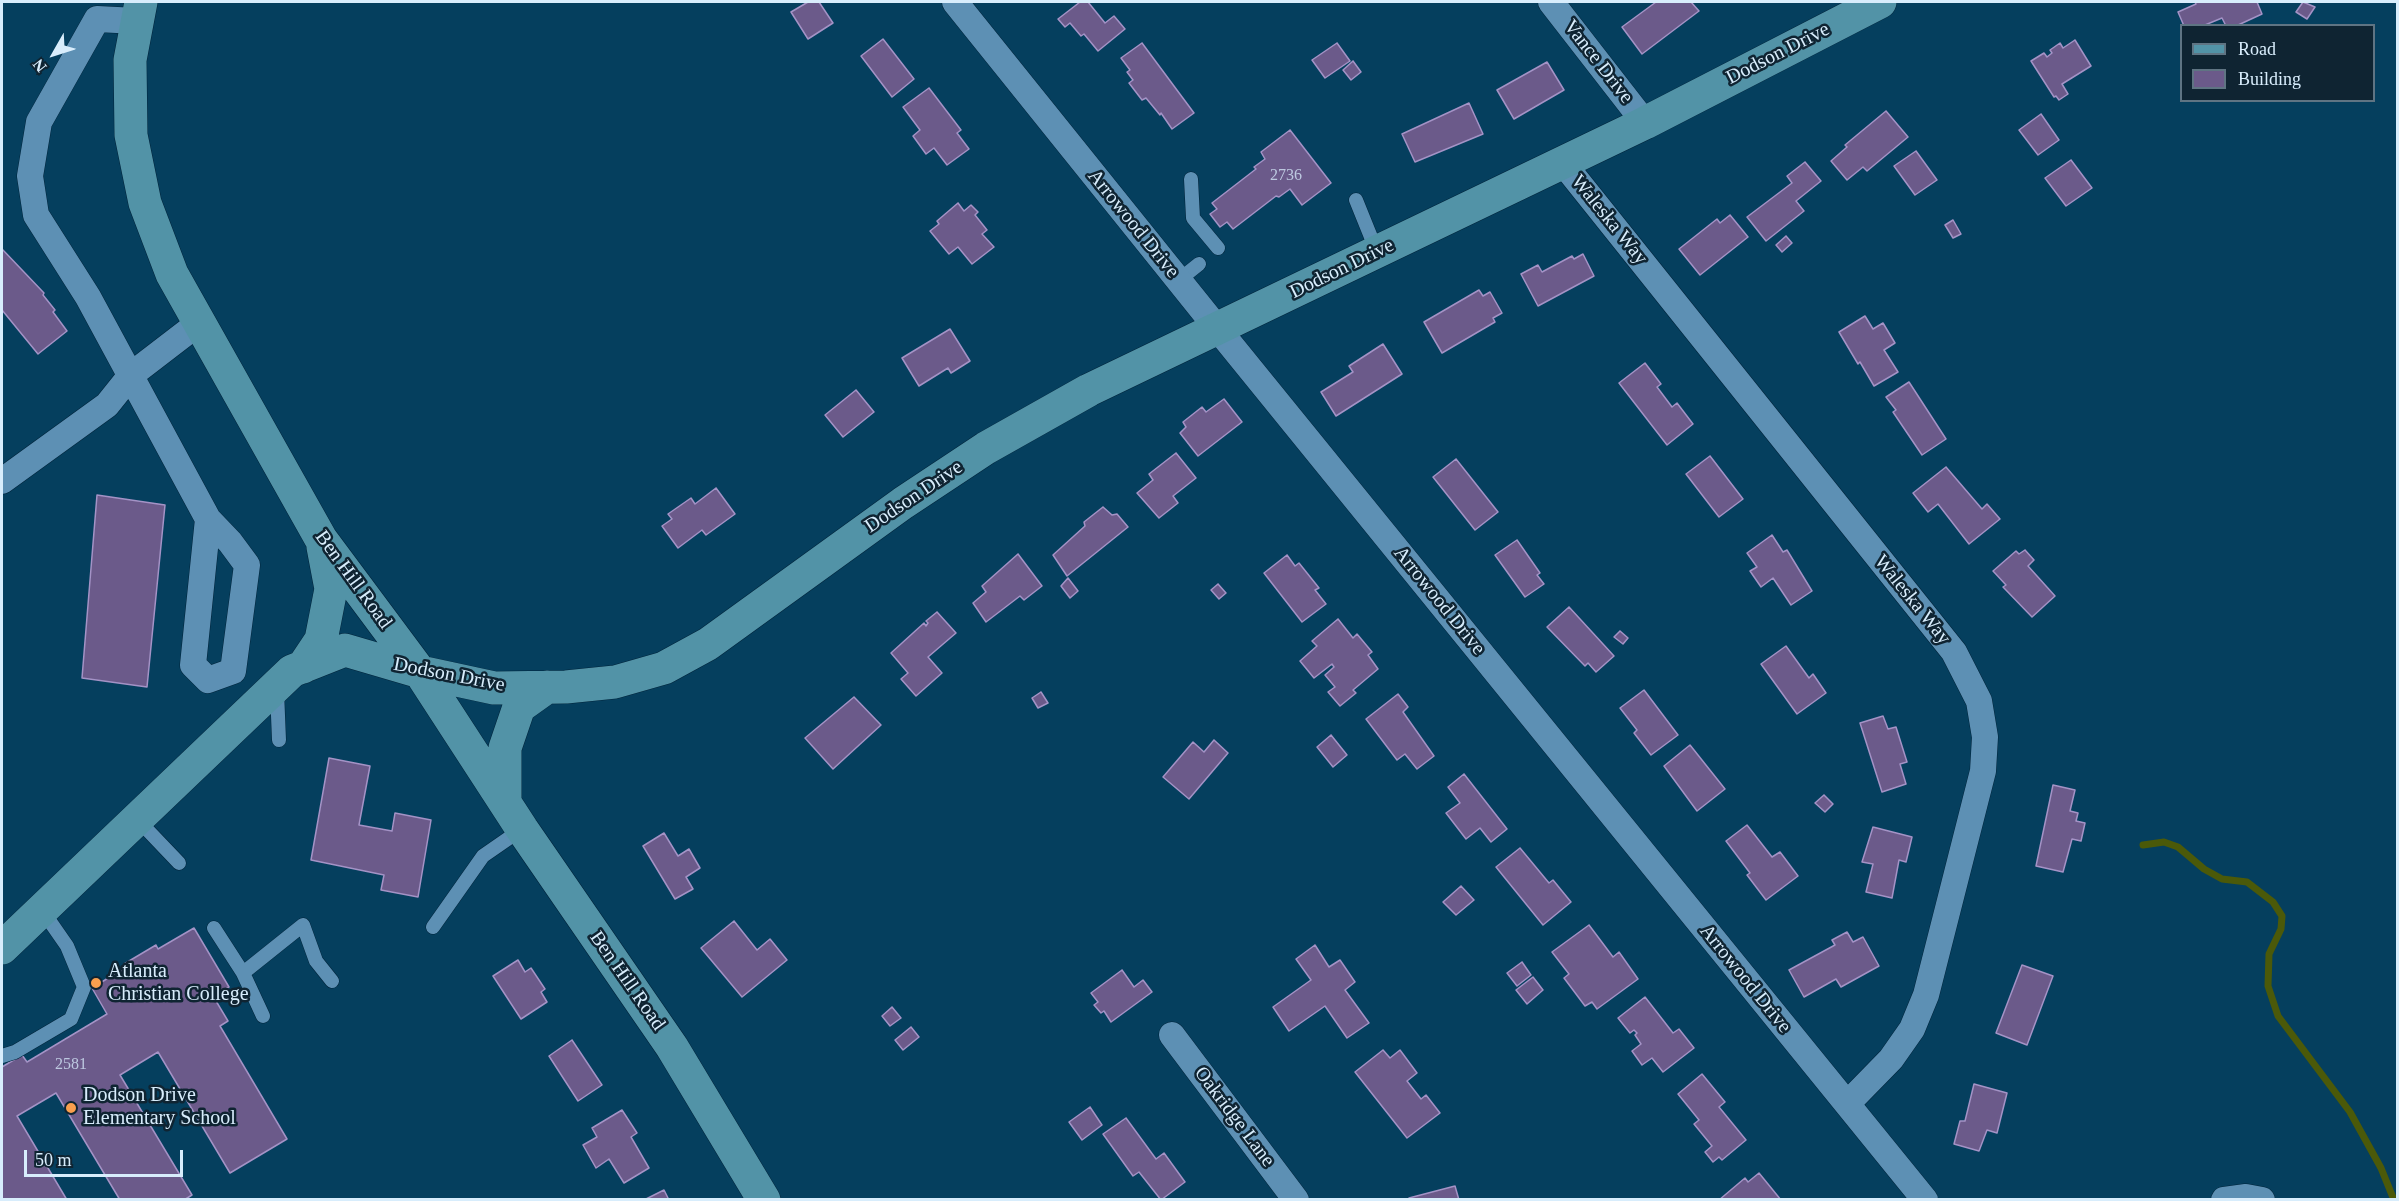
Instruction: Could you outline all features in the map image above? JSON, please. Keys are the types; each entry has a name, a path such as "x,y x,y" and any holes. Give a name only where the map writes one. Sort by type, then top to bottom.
{"street":[{"name":"Arrowood Drive","path":"955,2 1925,1200"},
{"name":"Vance Drive","path":"1551,2 1645,123"},
{"name":"Dodson Drive","path":"2,948 292,671 345,650 420,672 494,688 615,682 664,668 708,644 903,503 986,448 1089,390 1645,123 1880,2"},
{"path":"139,11 94,10 39,122 30,176 36,215 88,297 208,519 230,542 247,565 233,671 208,680 193,665 208,519"},
{"name":"Ben Hill Road","path":"139,11 130,60 131,135 144,202 172,274 321,539 420,672 514,816 672,1047 764,1200"},
{"name":"Waleska Way","path":"1563,163 1954,652 1979,701 1985,737 1983,771 1926,995 1911,1029 1891,1059 1847,1104"},
{"path":"2,481 107,405 131,375 200,322"},
{"path":"303,667 321,640 332,589 321,539"},
{"path":"514,816 505,748 519,706 547,687"},
{"name":"Oakridge Lane","path":"1172,1035 1296,1200"},
{"path":"2224,1200 2246,1197 2262,1200"}],"lane":[{"path":"1191,179 1193,218 1218,248"},
{"path":"1356,200 1377,252"},
{"path":"1179,280 1199,264"},
{"path":"276,686 279,740"},
{"path":"433,927 514,816"},
{"path":"137,819 179,863"},
{"path":"2,1056 15,1052 71,1019 84,987 67,946 42,909"},
{"path":"243,973 303,925 316,961 332,981"},
{"path":"214,928 243,973 263,1016"}],"building":[{"path":"808,2 819,2 833,23 808,39 791,12"},
{"path":"1080,2 1088,2 1105,23 1114,16 1125,29 1098,51 1084,34 1081,36 1070,23 1065,27 1058,19"},
{"path":"1656,2 1691,2 1699,11 1642,54 1622,27"},
{"path":"2195,2 2257,2 2262,14 2240,24 2225,24 2222,18 2207,24 2183,24 2178,12 2196,4"},
{"path":"2303,2 2315,7 2307,19 2296,12"},
{"path":"883,39 914,79 892,97 861,56"},
{"path":"2075,40 2091,66 2062,84 2068,94 2059,100 2056,96 2054,97 2031,61 2044,53 2047,57 2052,53 2050,50 2060,43 2063,48"},
{"path":"1142,43 1194,113 1172,129 1161,113 1160,115 1146,98 1142,100 1129,83 1133,80 1127,72 1130,70 1121,58"},
{"path":"1337,43 1350,61 1325,78 1312,60"},
{"path":"1353,61 1361,72 1351,80 1343,70"},
{"path":"1547,62 1564,90 1514,119 1497,90"},
{"path":"929,88 961,130 957,133 969,149 947,165 934,148 926,154 913,136 920,130 903,107"},
{"path":"1469,103 1483,134 1415,162 1402,134"},
{"path":"1886,111 1908,137 1867,171 1863,167 1847,180 1831,161 1847,147 1845,145"},
{"path":"2041,114 2059,140 2038,155 2019,130"},
{"path":"1290,130 1331,183 1302,205 1290,189 1279,197 1276,196 1233,229 1227,222 1220,227 1210,214 1217,209 1212,203 1256,169 1254,167 1265,159 1261,152"},
{"path":"1916,151 1937,180 1915,195 1894,166"},
{"path":"2071,160 2092,188 2066,206 2045,178"},
{"path":"1805,162 1821,181 1796,201 1804,211 1766,241 1747,217 1792,183 1787,176"},
{"path":"958,203 964,211 971,205 978,212 975,215 987,230 982,234 994,247 972,264 958,247 949,254 930,231 939,224 937,221"},
{"path":"1730,215 1748,237 1700,275 1679,249 1717,219 1720,223"},
{"path":"1953,220 1961,234 1953,238 1945,225"},
{"path":"1786,236 1792,243 1782,252 1776,245"},
{"path":"2,249 44,293 43,295 55,310 53,312 67,331 38,354 2,310"},
{"path":"1583,254 1594,276 1538,306 1521,274 1538,265 1542,272 1572,256 1574,259"},
{"path":"1479,290 1483,296 1490,292 1502,313 1493,318 1495,322 1442,353 1424,322"},
{"path":"1865,316 1873,329 1883,323 1895,343 1884,350 1898,372 1874,386 1839,332"},
{"path":"950,329 970,361 951,373 948,368 919,386 902,358"},
{"path":"1383,344 1402,374 1336,416 1321,392 1353,372 1349,366"},
{"path":"1645,363 1661,384 1657,387 1672,407 1677,403 1693,424 1667,445 1619,383"},
{"path":"1909,382 1946,439 1922,455 1893,412 1896,410 1886,397"},
{"path":"856,390 874,412 843,437 825,415"},
{"path":"1224,399 1242,422 1198,456 1180,433 1186,427 1183,422 1202,407 1206,412"},
{"path":"1176,453 1196,478 1173,496 1178,503 1159,518 1137,493 1153,480 1149,474"},
{"path":"1710,456 1743,499 1719,517 1686,474"},
{"path":"1456,459 1498,512 1475,530 1433,477"},
{"path":"1946,467 1982,509 1987,504 2000,519 1969,544 1938,504 1928,512 1913,493"},
{"path":"716,488 735,514 706,535 702,530 678,548 662,526 672,519 668,514 691,498 695,504"},
{"path":"97,495 165,505 147,687 82,678"},
{"path":"1103,507 1112,515 1117,514 1128,527 1067,576 1053,555 1085,526 1084,522"},
{"path":"1772,535 1783,552 1787,550 1812,591 1791,605 1773,578 1761,587 1750,571 1757,567 1747,553"},
{"path":"1517,540 1540,573 1537,575 1544,584 1525,597 1495,555"},
{"path":"2025,550 2034,560 2028,566 2055,596 2032,617 2003,587 2006,585 1993,571 2016,551 2019,554"},
{"path":"1018,554 1042,586 1024,600 1020,596 986,622 973,603 986,592 982,586"},
{"path":"1287,555 1295,566 1299,563 1319,588 1315,590 1326,604 1302,622 1264,573"},
{"path":"1068,578 1078,591 1070,598 1061,586"},
{"path":"1218,584 1226,593 1219,599 1211,590"},
{"path":"1569,607 1614,656 1596,672 1588,663 1585,666 1547,627"},
{"path":"937,612 956,633 928,657 942,673 916,696 901,679 908,673 891,653 924,623 926,626 928,623 926,621"},
{"path":"1338,619 1353,638 1357,634 1372,652 1368,655 1378,669 1353,690 1356,693 1340,706 1328,692 1335,687 1325,675 1334,667 1332,664 1314,678 1300,661 1317,646 1312,641"},
{"path":"1620,631 1628,638 1623,644 1614,637"},
{"path":"1786,646 1809,678 1813,674 1826,693 1797,714 1761,664"},
{"path":"1644,690 1678,735 1651,755 1634,733 1637,730 1620,708"},
{"path":"1041,692 1048,703 1038,708 1032,698"},
{"path":"1398,694 1408,707 1403,712 1434,756 1417,769 1405,754 1397,760 1366,719"},
{"path":"854,697 881,725 833,769 805,738"},
{"path":"1883,716 1888,729 1896,727 1907,762 1900,764 1906,784 1882,792 1860,723"},
{"path":"1331,735 1347,755 1333,767 1317,747"},
{"path":"1214,740 1228,753 1189,799 1163,777 1193,742 1204,752"},
{"path":"1690,745 1725,789 1697,811 1664,766"},
{"path":"329,758 370,766 359,825 392,831 395,813 431,820 418,897 381,890 384,875 311,860"},
{"path":"1464,774 1507,829 1491,842 1480,828 1466,839 1446,813 1460,803 1448,787"},
{"path":"2053,785 2075,790 2070,811 2078,813 2076,821 2085,823 2081,841 2072,839 2063,872 2036,866"},
{"path":"1824,795 1833,804 1825,812 1815,803"},
{"path":"1747,825 1772,857 1780,852 1798,876 1766,900 1747,875 1750,873 1726,841"},
{"path":"1873,827 1912,837 1906,862 1899,860 1892,898 1866,892 1873,864 1862,862"},
{"path":"664,833 678,856 689,849 700,868 686,877 693,889 675,899 643,846"},
{"path":"1520,848 1549,883 1553,880 1571,902 1543,925 1496,867"},
{"path":"1461,886 1474,900 1456,915 1443,902"},
{"path":"734,921 757,950 770,939 787,960 742,997 701,948"},
{"path":"1589,925 1613,957 1619,952 1638,979 1597,1009 1592,1002 1585,1006 1564,978 1569,974 1552,952"},
{"path":"194,928 229,987 213,996 228,1021 220,1026 287,1139 230,1173 158,1052 120,1075 192,1195 184,1200 120,1200 56,1093 17,1116 67,1200 2,1200 2,1067 22,1055 27,1062 107,1014 92,988 126,967 124,964 156,945 158,949"},
{"path":"1847,932 1853,942 1863,937 1879,966 1841,987 1836,979 1804,997 1789,970 1835,945 1832,940"},
{"path":"1315,945 1329,967 1340,960 1355,982 1345,990 1369,1023 1347,1038 1325,1006 1289,1031 1273,1007 1311,980 1296,959"},
{"path":"518,960 525,972 531,968 545,989 541,992 547,1002 521,1019 493,976"},
{"path":"1522,962 1531,975 1517,986 1507,973"},
{"path":"2022,965 2053,976 2027,1045 1996,1033"},
{"path":"1122,970 1134,987 1143,980 1152,992 1111,1022 1104,1011 1101,1013 1094,1005 1098,1002 1091,993"},
{"path":"1533,977 1543,990 1527,1004 1516,990"},
{"path":"1645,997 1673,1033 1679,1029 1694,1048 1663,1072 1652,1058 1642,1065 1632,1051 1641,1044 1635,1035 1637,1033 1634,1030 1630,1033 1618,1018"},
{"path":"892,1007 901,1018 890,1026 882,1016"},
{"path":"911,1027 919,1037 903,1050 895,1040"},
{"path":"572,1040 602,1085 578,1101 549,1056"},
{"path":"1383,1050 1390,1058 1400,1050 1417,1073 1407,1081 1421,1099 1426,1095 1440,1113 1407,1138 1355,1072"},
{"path":"1702,1074 1725,1102 1719,1107 1746,1140 1722,1160 1719,1157 1713,1162 1705,1152 1712,1146 1694,1124 1699,1120 1678,1094"},
{"path":"1974,1084 2007,1093 1997,1133 1987,1130 1979,1151 1954,1144 1960,1121 1965,1121"},
{"path":"1090,1107 1102,1125 1082,1140 1069,1122"},
{"path":"622,1110 637,1133 631,1137 649,1168 624,1183 609,1159 596,1168 583,1145 597,1137 592,1128"},
{"path":"1126,1118 1156,1159 1164,1153 1185,1182 1161,1200 1139,1172 1133,1176 1103,1134"},
{"path":"1759,1173 1781,1200 1719,1200 1745,1178 1748,1182"},
{"path":"1455,1186 1459,1200 1409,1200 1409,1198"},
{"path":"664,1190 669,1200 644,1200"}],"waterway":[{"path":"2143,845 2164,842 2178,847 2204,869 2222,879 2247,882 2273,902 2282,916 2281,929 2269,954 2268,986 2278,1016 2350,1112 2381,1168 2394,1200"}],"place":[{"name":"Atlanta Christian College","path":"96,983"},
{"name":"Dodson Drive Elementary School","path":"71,1108"}]}
